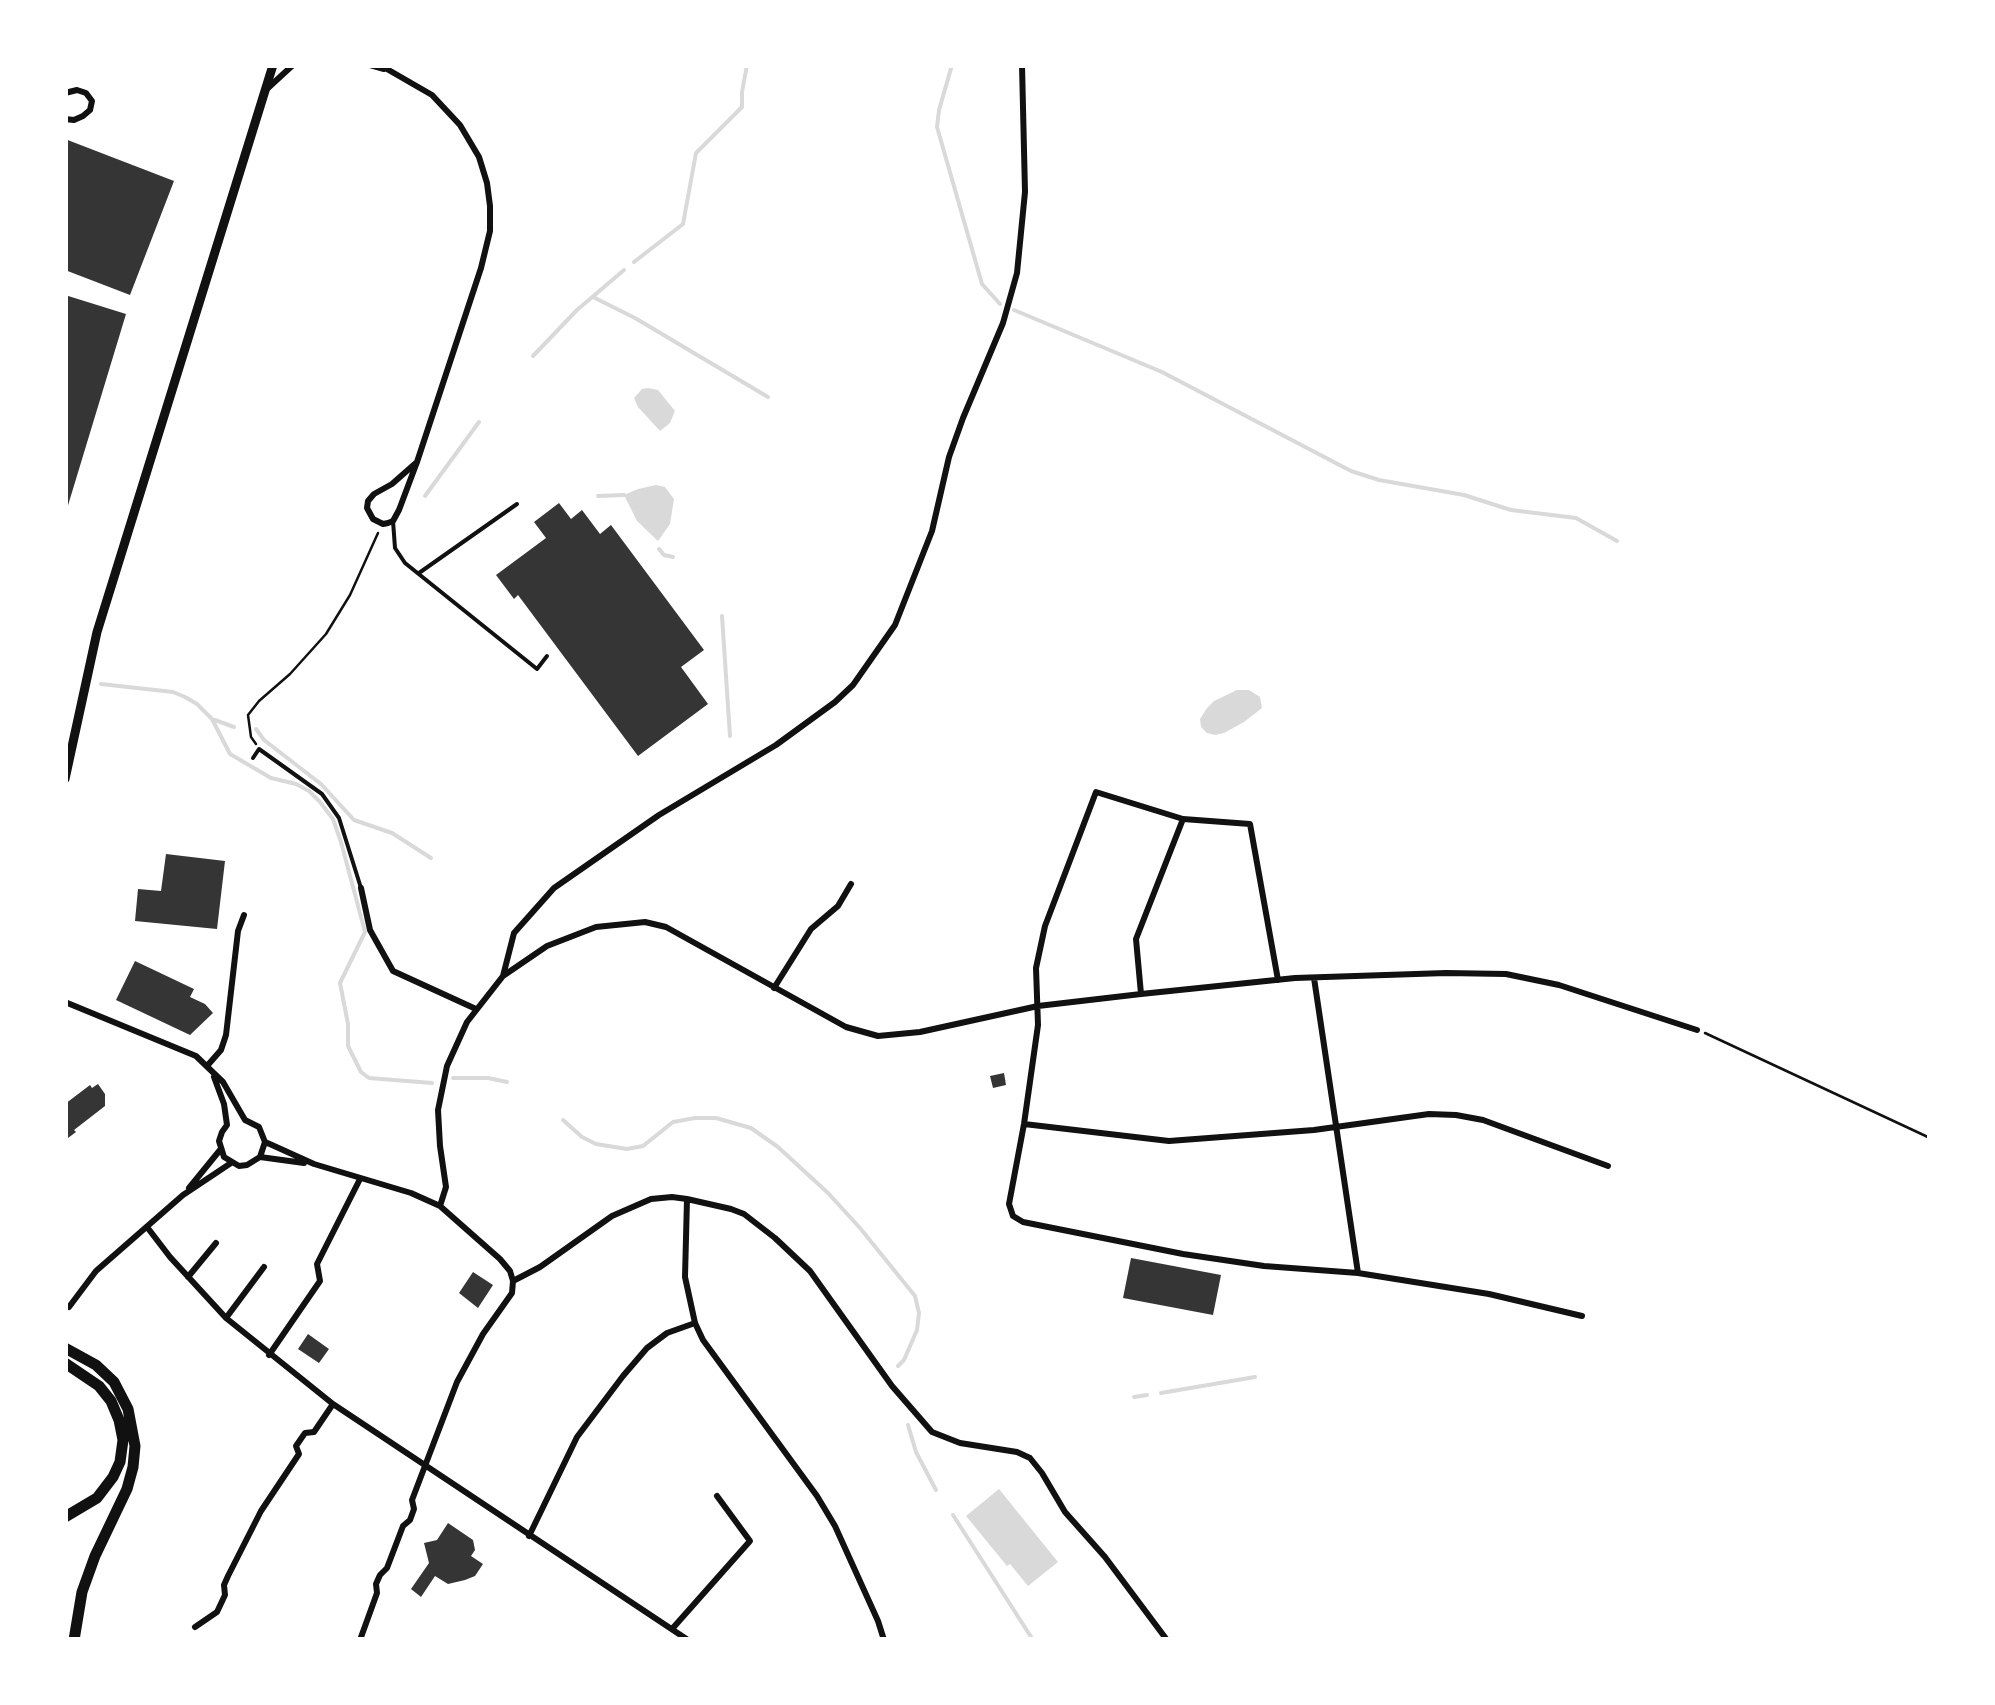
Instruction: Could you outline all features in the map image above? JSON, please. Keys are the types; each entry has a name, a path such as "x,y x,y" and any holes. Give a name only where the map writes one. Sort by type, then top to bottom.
{"highway":[{"path":"65,1348 114,1382 128,1409 135,1446 127,1489 82,1592 74,1640"},
{"path":"65,1363 99,1386 111,1401 122,1440 120,1462 105,1488 83,1508 65,1516"}],"main road":[{"path":"65,779 97,632 273,65"}],"street":[{"path":"264,92 293,65"},
{"path":"370,65 390,71"},
{"path":"380,65 432,95 460,125 479,157 490,206 490,232 481,268 417,462 397,514 383,524 373,519 368,501 417,462"},
{"path":"503,976 514,933 554,888 659,815 776,746 836,702 854,685 894,625 932,532 949,457 1003,322 1017,273 1024,192 1022,65"},
{"path":"65,93 78,90 92,101 83,116 65,118"},
{"path":"1278,980 1250,824 1183,819 1096,792 1046,926 1036,968 1038,1025 1009,1204 1012,1216 1022,1222 1184,1254 1264,1266 1358,1273 1489,1294 1582,1316"},
{"path":"1141,994 1136,939 1183,819"},
{"path":"774,988 810,930 838,906 852,884"},
{"path":"361,888 370,930 392,972 476,1009"},
{"path":"210,1068 226,1035 238,931 244,914"},
{"path":"440,1206 446,1188 438,1110 443,1080 458,1040 476,1009 503,976 547,946 596,928 646,922 666,926 846,1027 885,1037 1038,1006 1141,994 1278,980 1446,973 1506,974 1559,984 1697,1030"},
{"path":"1314,978 1358,1273"},
{"path":"65,1002 196,1056 223,1082 244,1120 259,1127 265,1142 260,1157"},
{"path":"210,1068 228,1125 219,1141 220,1150 231,1163"},
{"path":"1024,1124 1169,1141 1335,1127 1429,1114 1456,1115 1483,1120 1608,1166"},
{"path":"228,1125 244,1120"},
{"path":"265,1142 314,1164 440,1206 500,1259 513,1281 512,1293 457,1382 412,1500 414,1510 376,1584 377,1593 360,1640"},
{"path":"184,1195 220,1150"},
{"path":"69,1307 96,1271 184,1195 231,1163 247,1165 260,1157 314,1164"},
{"path":"269,1355 320,1280 316,1264 360,1179"},
{"path":"513,1281 540,1267 612,1216 651,1200 688,1199 744,1214 793,1254 892,1386 932,1432 960,1443 1017,1452 1030,1458 1065,1512 1105,1557 1167,1640"},
{"path":"688,1199 685,1277 695,1323 835,1526 884,1640"},
{"path":"147,1227 226,1318 333,1404 688,1640"},
{"path":"188,1277 216,1242"},
{"path":"226,1318 264,1267"},
{"path":"529,1536 578,1436 624,1376 647,1348 667,1333 695,1323"},
{"path":"194,1627 216,1612 225,1595 228,1576 262,1510 299,1454 296,1446 306,1433 314,1432 333,1404"},
{"path":"672,1629 750,1541 717,1496"}],"lane":[{"path":"418,573 517,504"},
{"path":"392,520 395,548 405,564 537,668 547,656"},
{"path":"253,758 259,749 322,794 339,818 361,888"}],"path":[{"path":"259,749 251,737 248,715 326,634 350,595 383,524"},
{"path":"1697,1030 1930,1138"}],"shaded area":[{"path":"648,388 658,390 675,411 670,423 660,431 634,398"},
{"path":"656,485 665,487 674,499 670,524 658,541 637,521 624,495"},
{"path":"1237,690 1249,690 1260,697 1262,708 1224,733 1207,733 1200,719 1207,708"},
{"path":"999,1489 1058,1562 1028,1586 966,1516"}],"building":[{"path":"65,139 174,181 130,295 65,270"},
{"path":"65,295 126,314 66,512 65,512"},
{"path":"559,503 571,519 582,510 600,534 611,525 704,650 681,667 708,704 638,756 518,595 514,599 496,575 546,538 534,522"},
{"path":"166,854 225,861 217,929 135,921 138,889 161,891"},
{"path":"135,961 194,989 190,997 213,1013 190,1035 116,1000"},
{"path":"1004,1073 1006,1085 993,1088 990,1076"},
{"path":"98,1084 105,1094 105,1106 65,1137 65,1104 90,1085 92,1088"},
{"path":"1131,1258 1221,1275 1213,1315 1123,1298"},
{"path":"473,1272 493,1285 478,1308 459,1293"},
{"path":"308,1334 329,1349 319,1363 298,1349"},
{"path":"448,1523 473,1540 475,1550 471,1556 483,1564 475,1576 465,1580 448,1584 435,1576 421,1597 411,1589 429,1563 424,1543 437,1540"}],"waterway":[{"path":"634,262 683,224 696,153 742,107 747,65"},
{"path":"952,65 937,127 982,284 1000,304"},
{"path":"533,356 577,310 624,270"},
{"path":"593,297 768,397"},
{"path":"1014,310 1162,372 1351,471 1464,495 1511,510 1576,518 1617,541"},
{"path":"425,496 479,422"},
{"path":"598,496 624,495"},
{"path":"659,549 673,557"},
{"path":"722,616 730,736"},
{"path":"101,684 173,692 185,697 212,719 230,754 271,778 296,784 320,802 333,819 341,842 365,932 340,983 348,1046 361,1072 369,1078 432,1083"},
{"path":"215,720 234,727"},
{"path":"256,729 264,740 321,784 354,820 392,833 431,858"},
{"path":"453,1078 507,1082"},
{"path":"563,1120 596,1144 627,1149 643,1146 673,1122 716,1118 751,1128 778,1147 828,1193 915,1296 917,1330 898,1366"},
{"path":"1161,1393 1255,1377"},
{"path":"1134,1397 1147,1395"},
{"path":"908,1425 916,1452 936,1490"},
{"path":"953,1515 1033,1640"}]}
